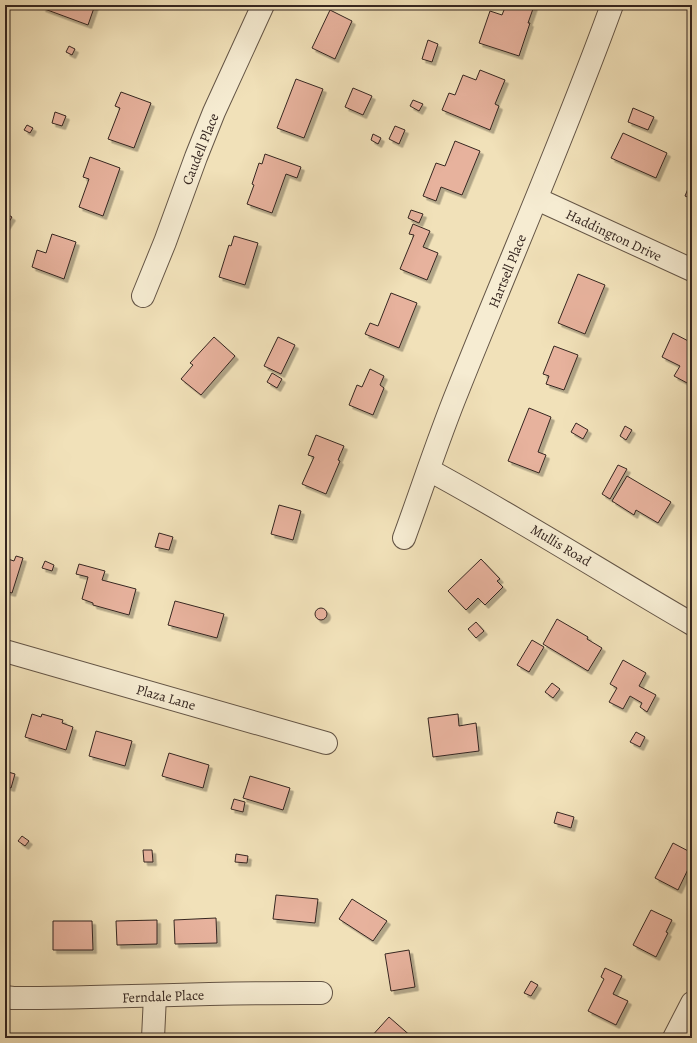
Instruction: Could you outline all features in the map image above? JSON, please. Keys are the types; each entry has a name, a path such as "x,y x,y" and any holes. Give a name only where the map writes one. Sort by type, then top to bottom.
{"street":[{"name":"Caudell Place","path":"143,296 214,112 263,5"},
{"name":"Hartsell Place","path":"404,538 458,391 537,200 612,5"},
{"name":"Haddington Drive","path":"537,200 692,270"},
{"name":"Mullis Road","path":"428,470 478,496 692,624"},
{"name":"Plaza Lane","path":"5,651 326,743"},
{"name":"Ferndale Place","path":"5,997 95,998 261,992 321,993"},
{"path":"153,1038 155,996"},
{"path":"674,1038 692,1003"}],"building":[{"path":"43,5 95,5 88,25 42,8"},
{"path":"506,5 534,6 519,56 479,43 490,11 502,15"},
{"path":"330,10 352,21 335,59 312,48"},
{"path":"428,40 438,44 432,62 422,59"},
{"path":"69,46 75,49 72,55 66,52"},
{"path":"480,70 505,80 495,104 499,106 490,130 442,110 449,93 455,95 463,75 476,80"},
{"path":"296,79 323,89 304,138 277,128"},
{"path":"353,88 372,96 363,115 345,107"},
{"path":"121,92 151,103 134,148 108,139 120,108 115,106"},
{"path":"413,100 423,104 419,111 410,106"},
{"path":"633,108 654,117 648,130 628,122"},
{"path":"55,112 66,116 62,126 52,123"},
{"path":"27,125 33,128 30,133 24,130"},
{"path":"395,126 405,130 399,144 389,139"},
{"path":"623,133 667,153 656,178 611,158"},
{"path":"373,134 381,138 378,144 371,140"},
{"path":"455,141 480,151 462,195 441,187 436,201 423,196 436,163 445,166"},
{"path":"265,154 301,167 297,178 286,174 272,213 247,204 254,185 252,184 259,163 262,164"},
{"path":"90,157 120,168 103,216 79,207 89,179 83,177"},
{"path":"692,179 692,199 685,196"},
{"path":"411,210 423,214 419,223 408,218"},
{"path":"5,213 12,217 5,228"},
{"path":"413,224 430,231 423,247 438,253 427,280 400,269 414,235 409,234"},
{"path":"52,234 76,242 64,279 32,267 37,250 46,253"},
{"path":"234,236 258,243 245,285 219,277 229,245 231,246"},
{"path":"578,274 605,285 585,334 558,323"},
{"path":"391,293 417,303 399,348 365,334 370,323 378,326"},
{"path":"673,333 692,343 692,378 689,384 674,376 680,366 662,357"},
{"path":"214,337 235,356 201,395 181,379 193,365 190,363"},
{"path":"278,337 295,345 281,374 264,366"},
{"path":"554,346 578,355 564,390 546,384 549,376 543,374"},
{"path":"370,369 384,376 380,385 384,388 373,415 349,405 357,385 362,387"},
{"path":"272,373 282,379 277,388 267,382"},
{"path":"529,408 551,417 538,452 546,455 539,473 508,461"},
{"path":"576,423 588,430 583,439 571,432"},
{"path":"625,426 632,430 626,440 620,436"},
{"path":"316,435 344,446 338,460 340,461 326,494 302,484 314,457 308,455"},
{"path":"618,465 627,469 610,499 602,494"},
{"path":"627,476 671,502 658,523 636,510 634,515 612,501"},
{"path":"279,505 301,511 293,540 271,534"},
{"path":"159,533 173,537 169,550 155,547"},
{"path":"692,538 692,546 688,544"},
{"path":"16,556 23,558 12,593 5,591 5,558 14,561"},
{"path":"481,559 500,579 497,581 503,587 485,605 478,598 466,610 448,591"},
{"path":"45,561 54,565 52,571 42,568"},
{"path":"79,564 105,571 102,580 136,589 129,615 93,605 93,603 82,599 88,577 76,574"},
{"path":"175,601 224,614 217,638 168,625"},
{"path":"321,608 325,610 327,614 325,618 321,620 317,618 315,614 317,610"},
{"path":"557,619 588,637 587,639 602,648 588,671 543,644"},
{"path":"476,622 484,631 476,638 468,629"},
{"path":"532,640 544,647 529,672 517,665"},
{"path":"623,660 646,673 639,686 656,695 647,712 640,707 642,703 630,696 623,709 609,702 617,688 610,684"},
{"path":"552,683 560,689 553,698 545,692"},
{"path":"32,714 41,717 42,714 63,720 62,723 73,727 66,750 25,737"},
{"path":"458,714 459,726 476,723 479,751 433,757 428,718"},
{"path":"96,731 132,741 125,766 89,756"},
{"path":"636,732 645,737 640,747 630,742"},
{"path":"169,753 209,765 203,788 162,776"},
{"path":"5,771 15,774 11,788 5,786"},
{"path":"250,776 290,788 283,810 243,798"},
{"path":"234,799 245,802 243,812 231,809"},
{"path":"557,812 574,817 571,828 554,823"},
{"path":"22,836 29,841 25,846 18,841"},
{"path":"673,843 692,853 692,861 678,890 655,878"},
{"path":"143,850 152,850 153,862 144,862"},
{"path":"236,854 248,856 247,863 235,862"},
{"path":"276,895 318,899 315,923 273,919"},
{"path":"352,899 387,921 373,941 339,919"},
{"path":"651,910 672,920 666,932 668,933 656,957 633,945"},
{"path":"216,918 217,943 175,944 174,920"},
{"path":"157,920 157,944 117,945 116,921"},
{"path":"53,921 92,921 93,950 53,950"},
{"path":"409,950 415,987 391,991 385,954"},
{"path":"605,968 622,976 613,994 628,1001 616,1025 588,1011 604,979 601,977"},
{"path":"531,981 538,985 531,996 524,993"},
{"path":"389,1017 413,1038 370,1038"}]}
